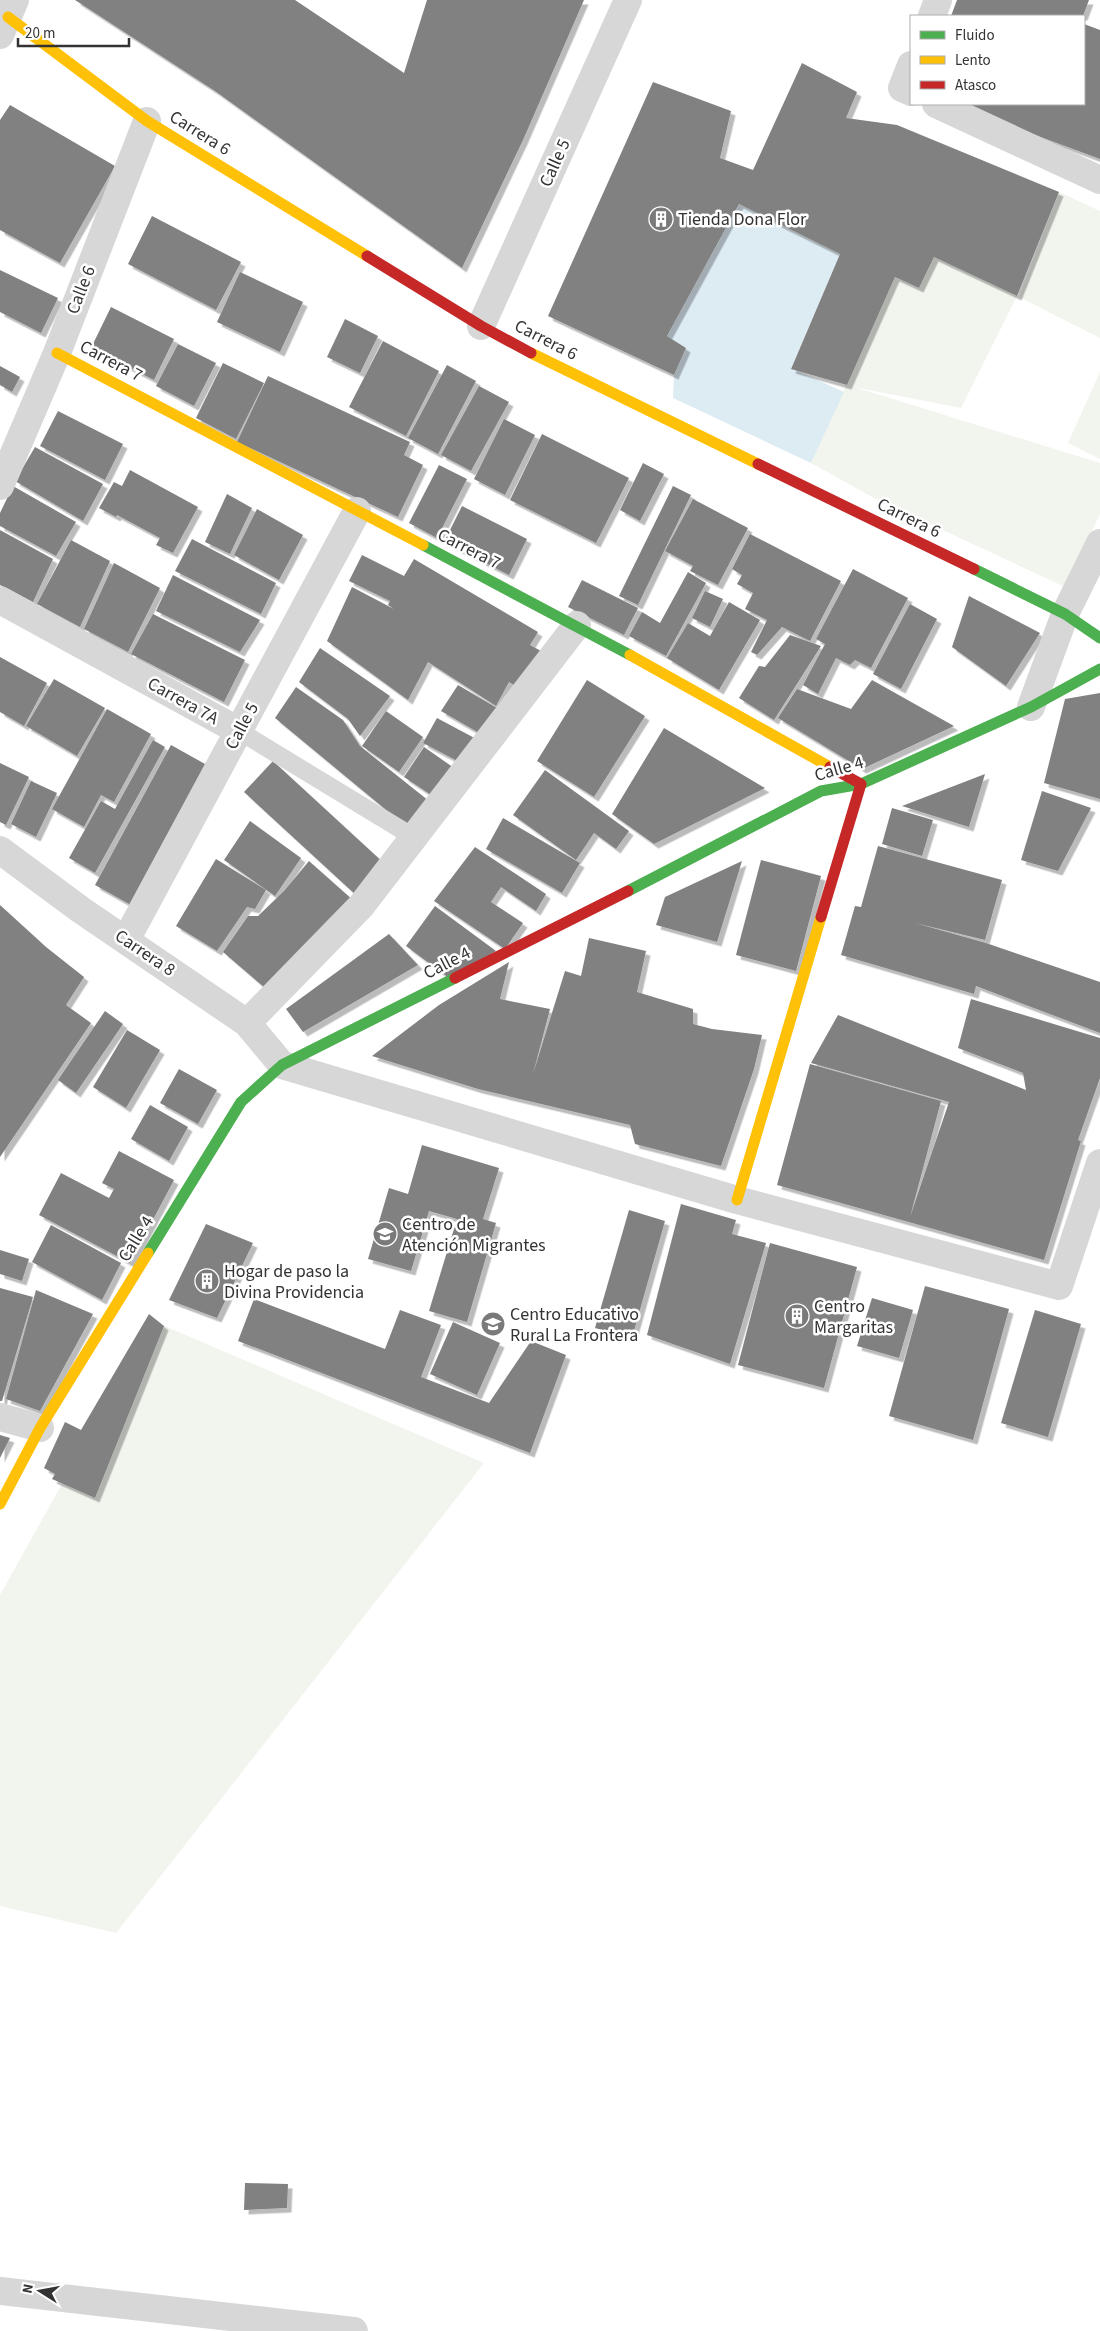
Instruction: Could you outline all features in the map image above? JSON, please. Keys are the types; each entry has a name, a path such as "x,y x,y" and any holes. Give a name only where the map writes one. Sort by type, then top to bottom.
{"street":[{"name":"Calle 5","path":"482,326 628,0"},
{"path":"932,15 938,0"},
{"name":"Carrera 6","path":"8,18 147,121 482,326 525,350 1065,614 1100,638"},
{"path":"910,68 902,88 910,92"},
{"path":"938,105 1100,180"},
{"name":"Calle 6","path":"0,486 57,353 147,121"},
{"name":"Carrera 7","path":"57,353 577,625 862,784"},
{"name":"Calle 5","path":"126,940 357,511"},
{"path":"1031,708 1065,614 1100,543"},
{"name":"Carrera 7A","path":"0,600 239,732"},
{"path":"247,1023 360,906 577,625"},
{"name":"Calle 4","path":"0,1504 40,1428 241,1102 282,1065 821,791 862,784 1031,708 1100,669"},
{"path":"736,1200 862,784"},
{"name":"Carrera 8","path":"0,850 247,1023 282,1065"},
{"path":"282,1065 736,1200 1058,1286 1100,1163"},
{"path":"0,1417 40,1428"},
{"path":"0,2291 354,2331"}],"lane":[{"name":"Carrera 7A","path":"239,732 414,838"}],"shaded area":[{"path":"1059,192 1100,211 1100,338 1019,297"},
{"path":"739,204 840,254 791,368 844,392 811,463 673,398 674,375 686,348 667,336"},
{"path":"934,257 1017,296 961,408 854,387 1100,463 1100,514 1065,587 874,498 811,463 895,277 919,288"},
{"path":"1100,372 1100,459 1068,443"},
{"path":"153,1321 484,1463 116,1933 0,1906 0,1595"}],"building":[{"path":"75,0 295,0 404,73 427,0 584,0 523,140 462,268 215,91"},
{"path":"957,0 1089,0 1083,15 951,15"},
{"path":"1085,24 1100,30 1100,159 1019,129 970,105 1085,105"},
{"path":"802,63 857,92 846,118 897,125 1059,192 1017,296 934,257 919,288 895,277 847,385 791,369 840,254 739,204 667,336 686,348 674,375 548,316 653,82 731,111 720,158 753,170"},
{"path":"10,105 115,166 60,263 0,230 0,120"},
{"path":"152,216 241,262 216,310 128,264"},
{"path":"0,270 58,298 41,333 0,312"},
{"path":"240,272 303,302 280,352 217,322"},
{"path":"111,307 174,339 154,380 91,348"},
{"path":"345,319 378,336 360,373 327,357"},
{"path":"383,341 439,371 406,436 349,407"},
{"path":"178,344 216,363 194,406 156,386"},
{"path":"223,363 264,383 236,439 196,418"},
{"path":"447,365 476,381 438,454 408,438"},
{"path":"0,366 20,377 12,392 0,385"},
{"path":"268,376 410,442 404,455 423,465 398,517 237,442"},
{"path":"479,386 509,402 471,471 441,455"},
{"path":"58,411 123,444 105,480 40,446"},
{"path":"504,419 535,435 505,495 474,479"},
{"path":"542,434 629,478 596,543 510,500"},
{"path":"35,447 103,484 83,521 15,481"},
{"path":"643,463 664,474 640,521 620,510"},
{"path":"439,465 467,479 437,538 409,523"},
{"path":"130,470 198,507 173,553 156,545 160,538 117,515 116,517 99,508 114,482 122,486"},
{"path":"13,486 76,522 56,556 0,526 0,513"},
{"path":"673,486 691,495 638,605 619,596"},
{"path":"227,494 252,508 230,554 205,542"},
{"path":"693,499 748,528 718,585 690,571 693,566 665,551"},
{"path":"462,506 527,539 509,575 444,542"},
{"path":"257,509 303,535 279,580 234,555"},
{"path":"0,530 53,559 33,602 0,585"},
{"path":"750,534 841,581 810,641 782,627 757,655 751,652 767,620 745,609 753,593 737,584 742,575 732,569"},
{"path":"192,539 276,583 261,614 175,571"},
{"path":"71,540 110,561 80,627 37,604"},
{"path":"362,555 404,576 414,559 538,632 530,645 541,651 517,687 509,682 496,706 428,662 408,700 327,641 352,587 394,609 388,605 390,601 349,581"},
{"path":"114,563 160,588 128,652 84,629"},
{"path":"853,569 908,598 871,668 855,660 850,665 836,658 818,694 803,685 825,644 816,639"},
{"path":"688,572 706,583 666,656 629,636 642,612 660,623"},
{"path":"173,575 260,620 240,652 156,611"},
{"path":"582,580 638,608 624,635 568,607"},
{"path":"705,591 723,599 710,627 692,618"},
{"path":"969,596 1040,633 1006,686 952,647"},
{"path":"729,602 760,620 719,690 667,658 688,623 710,636"},
{"path":"910,604 937,619 901,689 873,674"},
{"path":"153,614 245,660 224,702 131,654"},
{"path":"790,635 821,646 774,720 739,698 759,666 765,667"},
{"path":"320,648 390,696 360,736 348,719 299,682"},
{"path":"0,657 47,683 24,726 0,712"},
{"path":"54,679 105,708 77,756 26,726"},
{"path":"587,680 645,716 594,797 537,761"},
{"path":"872,680 954,726 862,769 778,718 797,689 851,709"},
{"path":"458,685 504,712 486,737 441,711"},
{"path":"296,687 343,720 360,746 434,805 414,833 275,718"},
{"path":"1100,693 1100,799 1044,783 1065,699"},
{"path":"107,709 151,734 114,802 101,795 84,827 52,809"},
{"path":"386,711 423,737 399,772 362,746"},
{"path":"437,718 482,742 465,765 423,743"},
{"path":"664,728 765,788 654,844 612,814"},
{"path":"153,740 165,747 95,873 69,858 101,801 115,809"},
{"path":"171,745 214,769 138,909 95,885"},
{"path":"424,747 457,770 437,799 404,777"},
{"path":"273,761 386,865 357,896 244,792"},
{"path":"0,763 29,777 6,825 0,822"},
{"path":"545,770 629,831 616,849 594,833 576,860 513,815"},
{"path":"985,774 969,827 902,806"},
{"path":"31,781 57,793 36,837 11,824"},
{"path":"1042,791 1091,808 1058,871 1021,860"},
{"path":"892,808 933,820 922,856 882,844"},
{"path":"503,818 580,863 562,893 486,849"},
{"path":"250,821 301,858 275,896 224,860"},
{"path":"878,846 1002,880 985,940 915,923 986,943 1100,982 1100,1033 976,986 974,994 841,955 855,906 861,907"},
{"path":"475,847 546,894 536,911 501,887 491,902 523,923 505,949 434,901"},
{"path":"216,859 266,890 255,909 247,907 217,951 176,926"},
{"path":"761,860 821,876 796,971 736,955"},
{"path":"309,861 354,901 265,988 223,952 248,916 258,916 284,891"},
{"path":"742,861 717,942 656,925 665,897"},
{"path":"0,905 46,947 84,977 66,1005 91,1023 0,1157"},
{"path":"435,906 496,951 449,978 406,946"},
{"path":"389,934 418,965 303,1032 286,1009"},
{"path":"589,938 646,951 637,992 693,1009 693,1024 712,1029 762,1035 754,1069 721,1166 635,1144 630,1125 478,1089 372,1056 439,1005 509,962 500,999 550,1009 533,1074 565,971 581,976"},
{"path":"971,999 1100,1038 1100,1078 1078,1140 1081,1141 1044,1260 777,1185 810,1064 941,1101 910,1217 949,1102 811,1063 838,1015 1026,1090 1023,1073 958,1048"},
{"path":"105,1011 123,1024 76,1093 58,1080"},
{"path":"127,1030 160,1050 126,1108 93,1087"},
{"path":"179,1069 217,1090 198,1124 160,1103"},
{"path":"150,1105 188,1127 169,1161 131,1139"},
{"path":"422,1145 499,1168 483,1219 496,1223 467,1322 429,1311 457,1219 429,1211 411,1271 368,1259 389,1188 408,1194"},
{"path":"119,1151 174,1180 130,1263 39,1215 61,1173 109,1198 114,1189 102,1183"},
{"path":"681,1204 736,1220 732,1234 766,1243 730,1364 647,1335"},
{"path":"629,1210 665,1221 632,1338 595,1328"},
{"name":"Hogar de paso la Divina Providencia","path":"206,1224 253,1243 217,1318 169,1300"},
{"path":"51,1225 121,1263 102,1300 32,1262"},
{"name":"Centro Margaritas","path":"770,1243 857,1267 824,1388 738,1365"},
{"path":"0,1250 29,1259 22,1281 0,1274"},
{"path":"925,1286 1009,1309 973,1440 889,1416"},
{"path":"0,1288 33,1297 2,1401 0,1401"},
{"path":"36,1290 93,1314 40,1411 6,1399"},
{"path":"872,1298 913,1310 899,1358 857,1346"},
{"path":"254,1299 385,1349 400,1310 441,1325 421,1377 489,1403 531,1341 566,1355 530,1453 238,1341"},
{"path":"1035,1310 1081,1324 1048,1437 1001,1423"},
{"path":"149,1314 164,1326 95,1498 52,1479 55,1474 44,1468 65,1422 81,1430"},
{"path":"453,1322 500,1343 477,1395 430,1374"},
{"path":"0,1435 10,1438 0,1458"},
{"path":"245,2183 288,2184 287,2208 244,2210"}],"traffic: fast":[{"path":"423,545 630,655"},
{"path":"974,569 1065,614 1100,638"},
{"path":"628,891 821,791 861,784 1031,707 1100,669"},
{"path":"148,1253 241,1102 282,1065 455,978"}],"traffic: slow":[{"path":"8,17 147,121 367,256"},
{"path":"57,353 423,545"},
{"path":"531,353 758,464"},
{"path":"630,655 830,767"},
{"path":"737,1200 821,917"},
{"path":"0,1504 40,1428 148,1253"}],"traffic: jam":[{"path":"367,256 481,326 531,353"},
{"path":"758,464 974,569"},
{"path":"821,917 861,784 830,767"},
{"path":"455,978 628,891"}],"place":[{"name":"Tienda Dona Flor","path":"661,219"},
{"name":"Centro de Atención Migrantes","path":"385,1234"},
{"name":"Hogar de paso la Divina Providencia","path":"207,1281"},
{"name":"Centro Margaritas","path":"797,1316"},
{"name":"Centro Educativo Rural La Frontera","path":"493,1324"}]}
